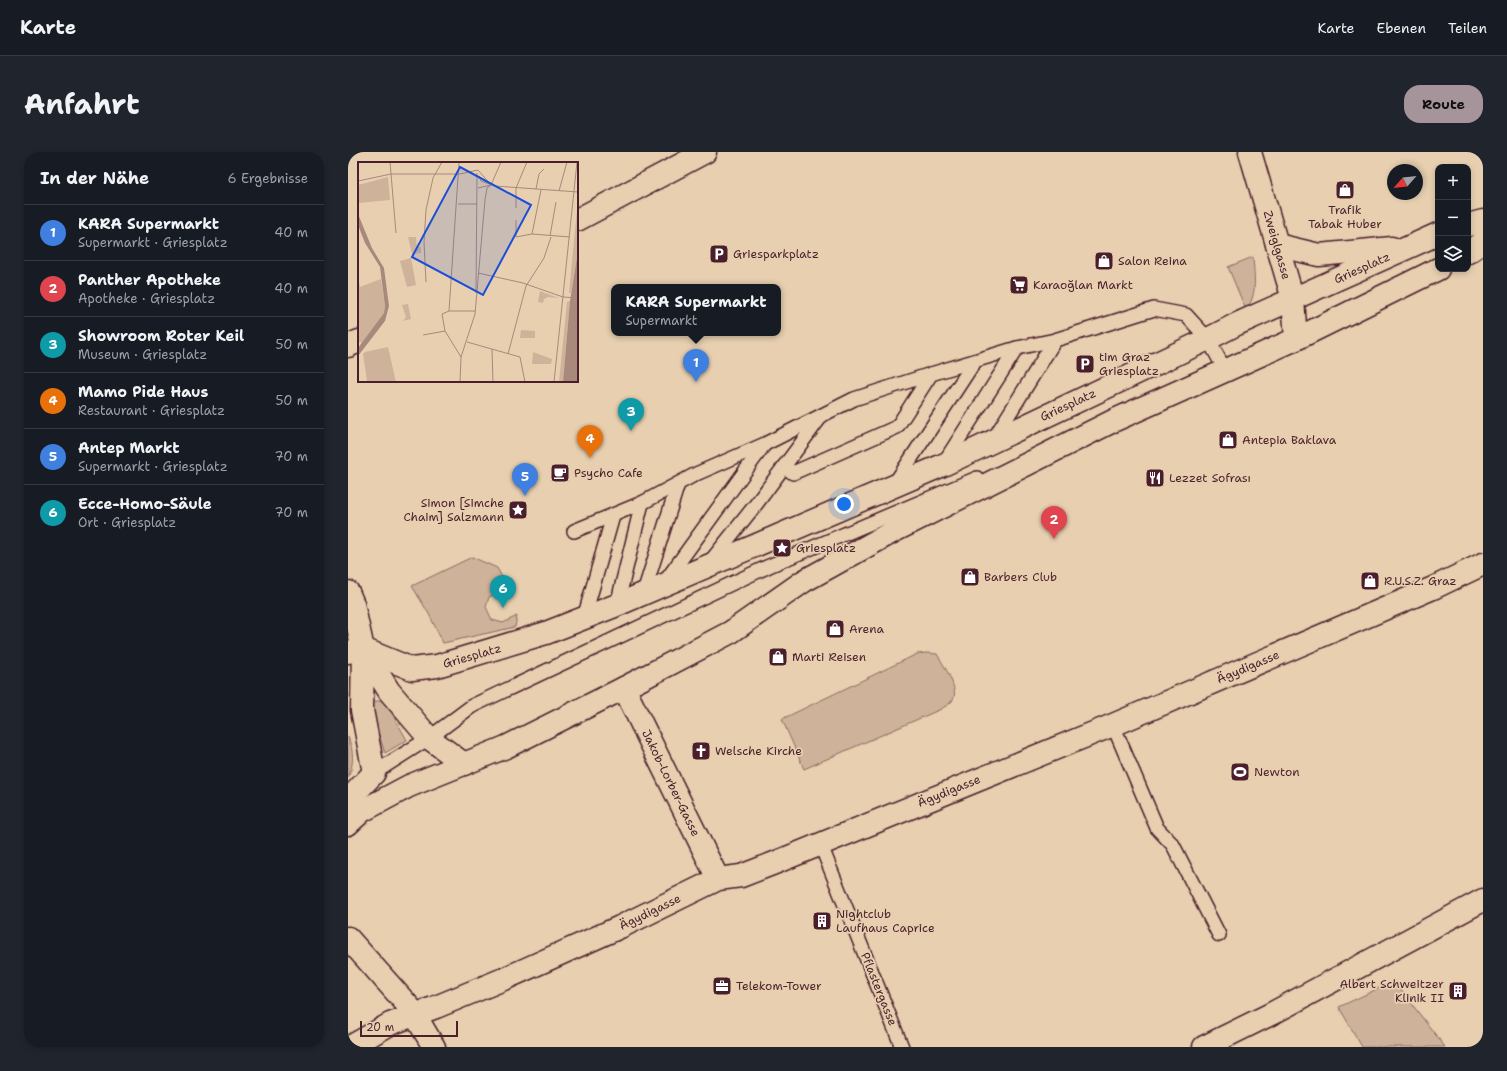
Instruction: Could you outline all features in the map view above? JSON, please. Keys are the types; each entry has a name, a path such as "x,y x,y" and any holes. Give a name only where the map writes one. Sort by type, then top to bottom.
{"main road":[{"path":"578,219 705,152"},
{"name":"Zweiglgasse","path":"1250,152 1293,299 1296,339"},
{"path":"1471,224 1483,221"},
{"name":"Griesplatz","path":"355,651 412,669 437,666 519,642 584,618 943,465 1238,324 1435,235"},
{"path":"1471,250 1483,242"},
{"name":"Griesplatz","path":"1277,245 1319,255 1411,246"},
{"path":"348,824 362,811 409,786 512,744 731,632 804,581 896,530 1115,420 1296,339 1435,270"},
{"path":"348,346 358,341"},
{"name":"Ägydigasse","path":"350,1047 390,1024 506,978 620,928 718,879 741,876 1113,725 1434,588 1483,564"},
{"path":"348,592 353,604 355,651 362,710 374,773 348,800"},
{"path":"355,651 429,738 464,764"},
{"path":"348,669 355,651"},
{"name":"Jakob-Lorber-Gasse","path":"624,688 718,879"},
{"path":"1204,1047 1271,1014 1483,900"},
{"path":"348,938 415,1014 434,1047"}],"lane":[{"path":"574,531 613,516 696,474 765,444 821,417 854,399 1017,348 1055,340 1154,309 1186,315 1208,339 1225,370"},
{"path":"993,440 1055,340"},
{"path":"943,465 1017,348"},
{"path":"893,487 975,361"},
{"path":"784,466 793,473 897,427 931,374"},
{"path":"707,566 821,417"},
{"path":"374,773 429,738 472,706 769,566 1115,420"},
{"path":"653,589 765,444"},
{"path":"653,589 678,484"},
{"path":"617,605 642,502"},
{"path":"584,618 613,516"},
{"path":"1113,725 1157,828 1173,845 1219,935"},
{"name":"Pflastergasse","path":"820,843 902,1047"}],"shaded area":[{"path":"1253,257 1254,291 1250,304 1246,310 1228,267"},
{"path":"472,557 497,568 508,588 489,597 486,607 492,620 503,623 517,616 515,627 443,643 429,614 412,586"},
{"path":"917,654 937,654 947,671 953,684 954,691 954,697 951,702 941,709 804,769 782,719"},
{"path":"376,701 385,701 407,740 385,753 369,705"},
{"path":"348,737 352,758 348,778"},
{"path":"1394,981 1445,1047 1362,1047 1339,1007"}],"place":[{"name":"Trafik Tabak Huber","path":"1345,190"},
{"name":"Griesparkplatz","path":"719,254"},
{"name":"Salon Reina","path":"1104,261"},
{"name":"Karaoğlan Markt","path":"1019,285"},
{"name":"tim Graz Griesplatz","path":"1085,364"},
{"name":"KARA Supermarkt","path":"696,382"},
{"name":"Showroom Roter Keil","path":"631,431"},
{"name":"Antepia Baklava","path":"1228,440"},
{"name":"Mamo Pide Haus","path":"590,458"},
{"name":"Psycho Cafe","path":"560,473"},
{"name":"Lezzet Sofrası","path":"1155,478"},
{"name":"Antep Markt","path":"525,496"},
{"name":"Simon [Simche Chaim] Salzmann","path":"518,510"},
{"name":"Panther Apotheke","path":"1054,539"},
{"name":"Griesplatz","path":"782,548"},
{"name":"Barbers Club","path":"970,577"},
{"name":"R.U.S.Z. Graz","path":"1370,581"},
{"name":"Ecce-Homo-Säule","path":"503,608"},
{"name":"Arena","path":"835,629"},
{"name":"Marti Reisen","path":"778,657"},
{"name":"Welsche Kirche","path":"701,751"},
{"name":"Newton","path":"1240,772"},
{"name":"Nightclub Laufhaus Caprice","path":"822,921"},
{"name":"Telekom-Tower","path":"722,986"},
{"name":"Albert Schweitzer Klinik II","path":"1458,991"}]}
